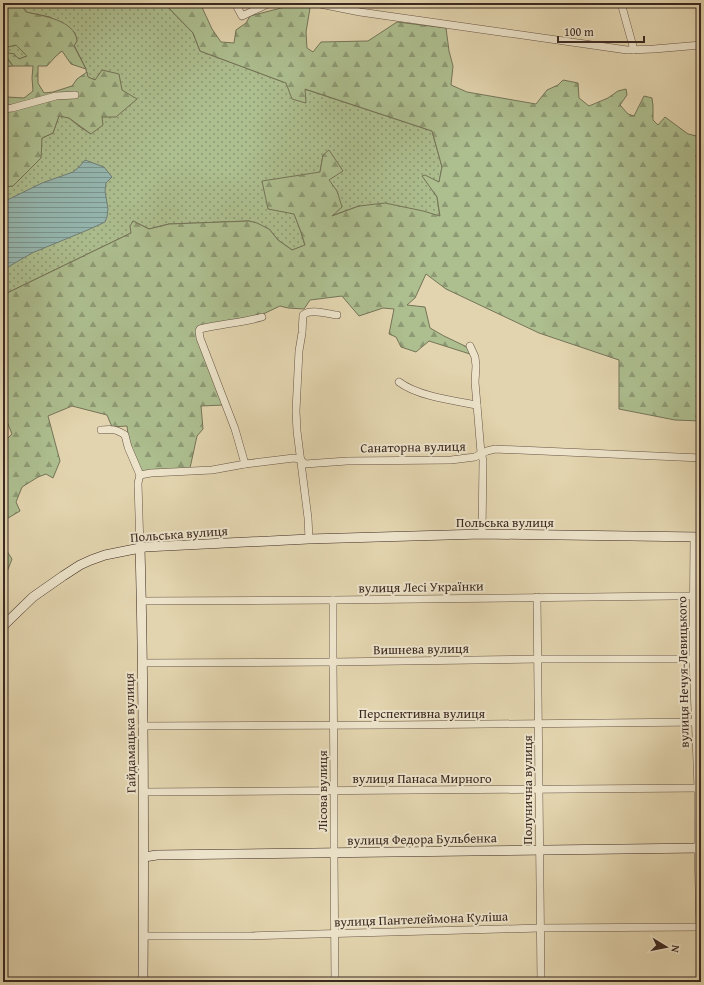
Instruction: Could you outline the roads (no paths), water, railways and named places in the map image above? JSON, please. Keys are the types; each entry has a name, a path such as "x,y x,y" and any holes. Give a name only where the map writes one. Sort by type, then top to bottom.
{"street":[{"path":"235,3 242,16 270,3"},
{"path":"315,3 360,12 627,50 701,45"},
{"path":"621,3 634,50"},
{"path":"3,109 56,96 76,95"},
{"path":"309,539 296,411 302,315 311,311 337,315"},
{"path":"245,464 235,429 200,338 199,331 200,329 210,326 262,317"},
{"path":"470,346 475,357 475,382 481,453 483,460 482,534"},
{"path":"399,382 405,386 442,398 477,405"},
{"path":"101,430 119,431 125,436 140,475"},
{"name":"Санаторна вулиця","path":"140,475 151,473 212,470 294,458 300,459 305,464 347,461 451,460 475,458 481,453 495,449 701,458"},
{"name":"Гайдамацька вулиця","path":"140,475 138,483 144,857 143,982"},
{"name":"Польська вулиця","path":"3,626 33,597 80,565 105,555 145,547 309,539 482,534 698,537"},
{"name":"вулиця Нечуя-Левицького","path":"698,537 697,596 693,659 698,722 700,788 699,848 701,974"},
{"name":"вулиця Лесі Українки","path":"141,601 697,596"},
{"name":"Полунична вулиця","path":"537,597 541,982"},
{"name":"Лісова вулиця","path":"333,600 332,662 335,982"},
{"name":"Вишнева вулиця","path":"142,663 701,659"},
{"name":"Перспективна вулиця","path":"142,726 698,722"},
{"name":"вулиця Панаса Мирного","path":"143,792 700,788"},
{"name":"вулиця Федора Бульбенка","path":"144,857 157,855 699,848"},
{"name":"вулиця Пантелеймона Куліша","path":"144,936 249,936 540,928 700,926"}],"water":[{"path":"85,160 104,167 112,177 106,183 105,191 108,209 105,222 32,253 3,270 3,202 42,183 73,172"}]}
